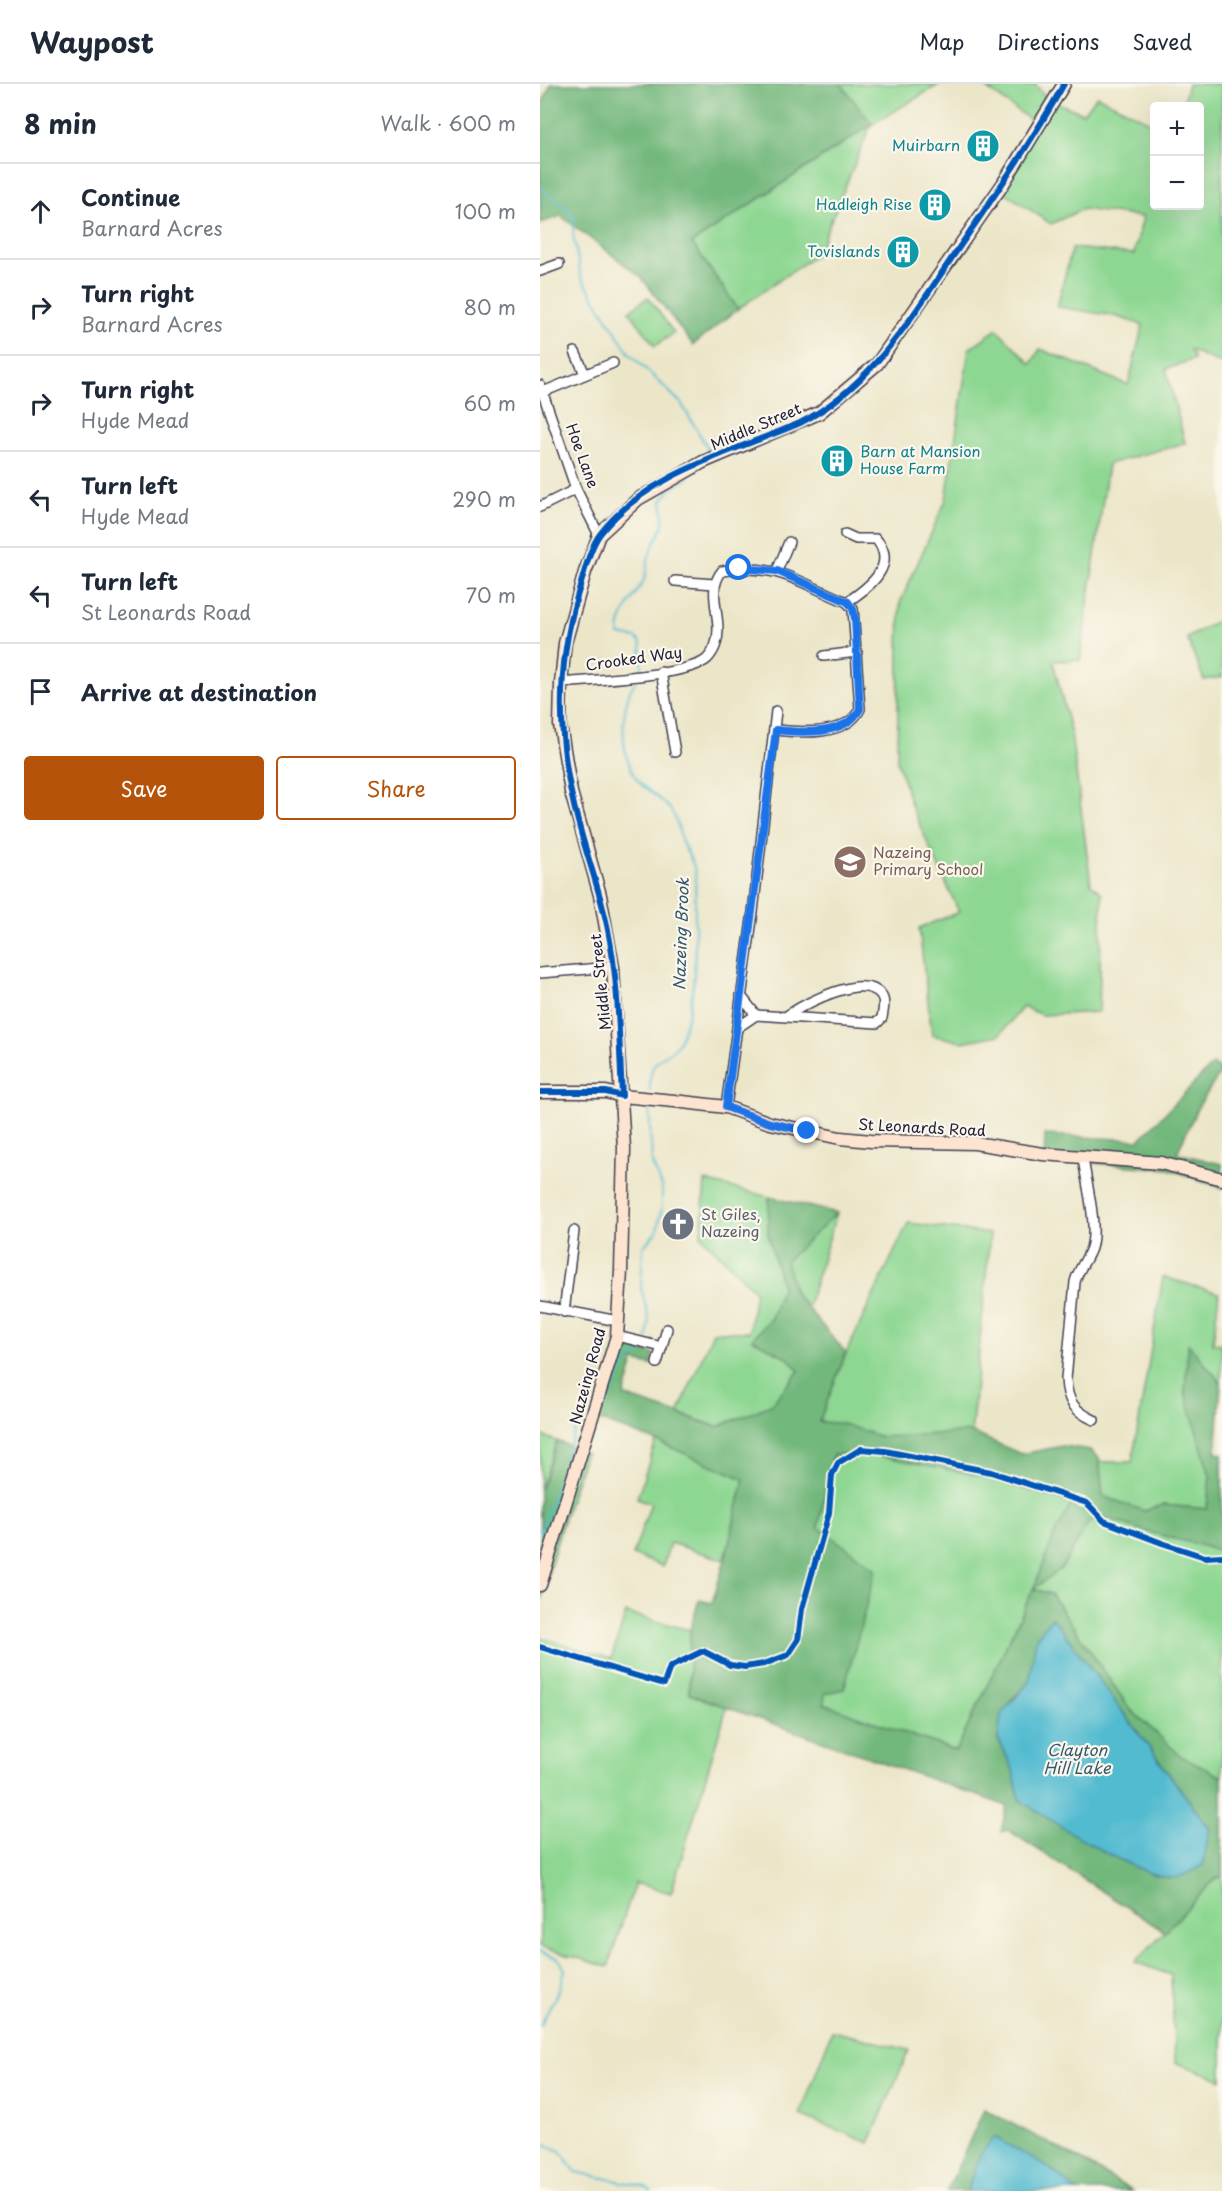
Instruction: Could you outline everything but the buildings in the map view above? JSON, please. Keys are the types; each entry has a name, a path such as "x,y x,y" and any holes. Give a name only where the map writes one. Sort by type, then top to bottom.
{"street":[{"name":"Middle Street","path":"622,1096 614,967 608,930 579,826 564,758 561,683 573,612 599,535 638,499 671,478 819,413 855,385 877,364 1003,184 1064,84"},
{"path":"540,271 559,264"},
{"path":"575,352 585,374"},
{"path":"541,388 613,363"},
{"name":"Hoe Lane","path":"541,388 576,489 599,535"},
{"path":"540,507 576,489"},
{"path":"844,534 856,539 876,538 882,545 884,558 880,573 870,586 848,602"},
{"path":"777,571 789,542"},
{"path":"675,581 714,584 722,571 739,568 777,571 848,602 853,609 860,709 855,720 845,725 810,731 776,730"},
{"name":"Crooked Way","path":"561,683 661,672 697,664 712,652 717,642 714,584"},
{"path":"824,656 857,652"},
{"path":"661,672 675,752"},
{"path":"726,1107 776,730 776,711"},
{"path":"540,973 614,967"},
{"path":"737,1028 756,1015 788,1015 877,1023 882,1018 884,1004 882,996 876,991 851,988 825,994 788,1015"},
{"path":"741,996 756,1015"},
{"name":"St Leonards Road","path":"540,1092 606,1092 622,1096 726,1107 770,1123 840,1138 871,1142 954,1141 1083,1158 1161,1163 1222,1179"},
{"name":"Nazeing Road","path":"540,1585 617,1336 623,1209 622,1096"},
{"path":"1083,1158 1094,1233 1091,1248 1075,1282 1066,1393 1080,1414 1094,1420"},
{"path":"564,1312 574,1232"},
{"path":"540,1306 618,1321"},
{"path":"657,1364 667,1329"},
{"path":"617,1336 662,1347"}],"green space":[{"path":"551,84 841,84 872,124 692,243 738,309 693,345 641,277 561,216 540,223 540,108"},
{"path":"841,84 940,84 871,125"},
{"path":"981,84 1035,84 1047,99 1083,113 1097,96 1150,122 1150,210 1204,210 1204,102 1183,102 1188,84 1222,84 1222,364 1190,350 1194,359 1166,369 1185,443 1108,464 1080,660 1053,661 1071,734 1091,884 1102,893 1099,1012 1042,1015 1023,1007 999,1035 962,1042 932,1035 919,928 959,912 912,808 897,760 900,603 946,500 969,349 997,329 1031,364 1040,349 1128,385 1143,325 1115,316 1057,307 1072,248 1134,254 1143,217 1083,209 1051,224 1004,192 1011,170 1008,162 1033,122"},
{"path":"871,125 817,254 738,309 692,243"},
{"path":"648,297 674,333 655,346 629,311"},
{"path":"1222,618 1222,677 1204,680 1187,638"},
{"path":"1212,1065 1222,1070 1198,1107 1177,1153 1222,1164 1222,1188 1169,1169 1044,1159 1045,1135 1139,1140"},
{"path":"705,1181 769,1197 768,1234 782,1287 771,1318 753,1339 788,1358 799,1371 771,1405 718,1427 678,1413 713,1332 749,1332 755,1291 701,1236"},
{"path":"769,1197 837,1213 786,1261 795,1294 846,1353 819,1422 840,1423 882,1437 971,1432 1021,1454 1063,1446 1090,1450 1099,1458 1103,1496 1144,1511 1163,1505 1207,1509 1210,1476 1185,1392 1188,1344 1221,1383 1216,1453 1222,1454 1222,1551 1141,1530 1104,1517 1089,1522 1061,1569 1034,1589 1055,1533 1072,1503 977,1475 865,1453 833,1455 818,1527 876,1569 844,1689 825,1693 824,1704 956,1751 1033,1589 1051,1594 1129,1708 1182,1757 1222,1777 1222,1877 1216,1878 1165,1932 1008,1830 1001,1832 1007,1806 689,1694 690,1630 699,1600 712,1603 725,1560 744,1479 656,1441 596,1419 621,1345 654,1354 651,1365 634,1361 624,1396 717,1427 771,1405 799,1371 788,1358 752,1339 771,1318 782,1287 768,1234","holes":["1052,1617 1210,1829 1020,1800 1012,1766 998,1739 1010,1701 1030,1682 1036,1638"]},
{"path":"837,1213 807,1309 795,1294 785,1261"},
{"path":"908,1223 990,1234 969,1457 1222,1551 1222,1777 1182,1758 1129,1708 1051,1594 1033,1590 956,1751 823,1704 818,1527 840,1424 819,1422 846,1353"},
{"path":"1163,1277 1219,1293 1213,1343 1222,1344 1221,1383 1189,1345 1203,1448 1210,1476 1207,1509 1163,1505 1144,1511 1103,1496 1099,1462 1132,1462"},
{"path":"540,1435 557,1441 540,1490"},
{"path":"557,1441 586,1453 560,1530 540,1605 540,1490"},
{"path":"656,1441 744,1479 725,1560 670,1543 663,1566 633,1555 651,1503 637,1498"},
{"path":"626,1613 690,1630 689,1694 727,1707 671,1893 635,1883 608,1967 540,1947 540,1637 611,1659"},
{"path":"1222,1861 1222,2080 1175,2062 1171,1975 1135,1962 1184,1912"},
{"path":"832,2031 909,2050 869,2143 800,2115"},
{"path":"984,2109 1083,2161 1132,2191 1077,2191 1051,2169 980,2155 967,2191 947,2191"}],"water":[{"name":"Clayton Hill Lake","path":"1052,1617 1210,1829 1203,1865 1177,1878 1139,1869 1095,1846 1020,1800 1012,1767 998,1739 1001,1714 1029,1682 1036,1638"},
{"path":"994,2137 1051,2169 1077,2191 967,2191 980,2155"}],"waterway":[{"name":"Nazeing Brook","path":"540,188 559,201 574,217 573,234 581,277 629,353 681,403 707,447 707,453"},
{"name":"Nazeing Brook","path":"642,670 641,643 636,638 619,635 621,621 644,580 650,553 662,529 662,501 670,489 689,478"},
{"name":"Nazeing Brook","path":"635,682 626,705 624,719 625,749 629,763 634,775 642,785 665,804 674,815 682,842 694,867 696,880 695,955 690,1006 686,1023 676,1046 656,1062 653,1068 650,1090"},
{"name":"Nazeing Brook","path":"647,1339 649,1319 641,1288 643,1247 657,1231 662,1207 662,1186 652,1163 649,1109"},
{"name":"Nazeing Brook","path":"604,1407 626,1363 641,1352"},
{"name":"Nazeing Brook","path":"540,1532 576,1427 582,1412 587,1410"},
{"name":"Nazeing Brook","path":"540,1952 559,1959 565,1970 560,1988 540,2026"},
{"name":"Nazeing Brook","path":"540,2142 560,2151 576,2172 646,2187 651,2191"}],"cycle path":[{"path":"540,1092 606,1092 622,1096 612,950 602,903 572,796 563,738 562,680 565,651 578,593 596,540 619,513 666,480 692,466 800,423 826,408 870,369 925,298 1013,168 1064,84"},
{"path":"540,1647 664,1684 670,1667 703,1651 730,1665 745,1667 764,1664 788,1655 798,1640 802,1609 829,1513 832,1475 838,1463 861,1449 885,1451 991,1472 1087,1503 1104,1521 1162,1543 1205,1557 1222,1556"}],"place":[{"name":"Muirbarn","path":"983,146"},
{"name":"Hadleigh Rise","path":"935,205"},
{"name":"Tovislands","path":"903,252"},
{"name":"Barn at Mansion House Farm","path":"837,461"},
{"name":"Nazeing Primary School","path":"850,862"},
{"name":"St Giles, Nazeing","path":"678,1224"}],"route":[{"path":"739,568 767,569 794,578 848,602 853,609 855,619 860,709 855,720 845,725 810,731 776,730 726,1107 770,1123 807,1131"}]}
